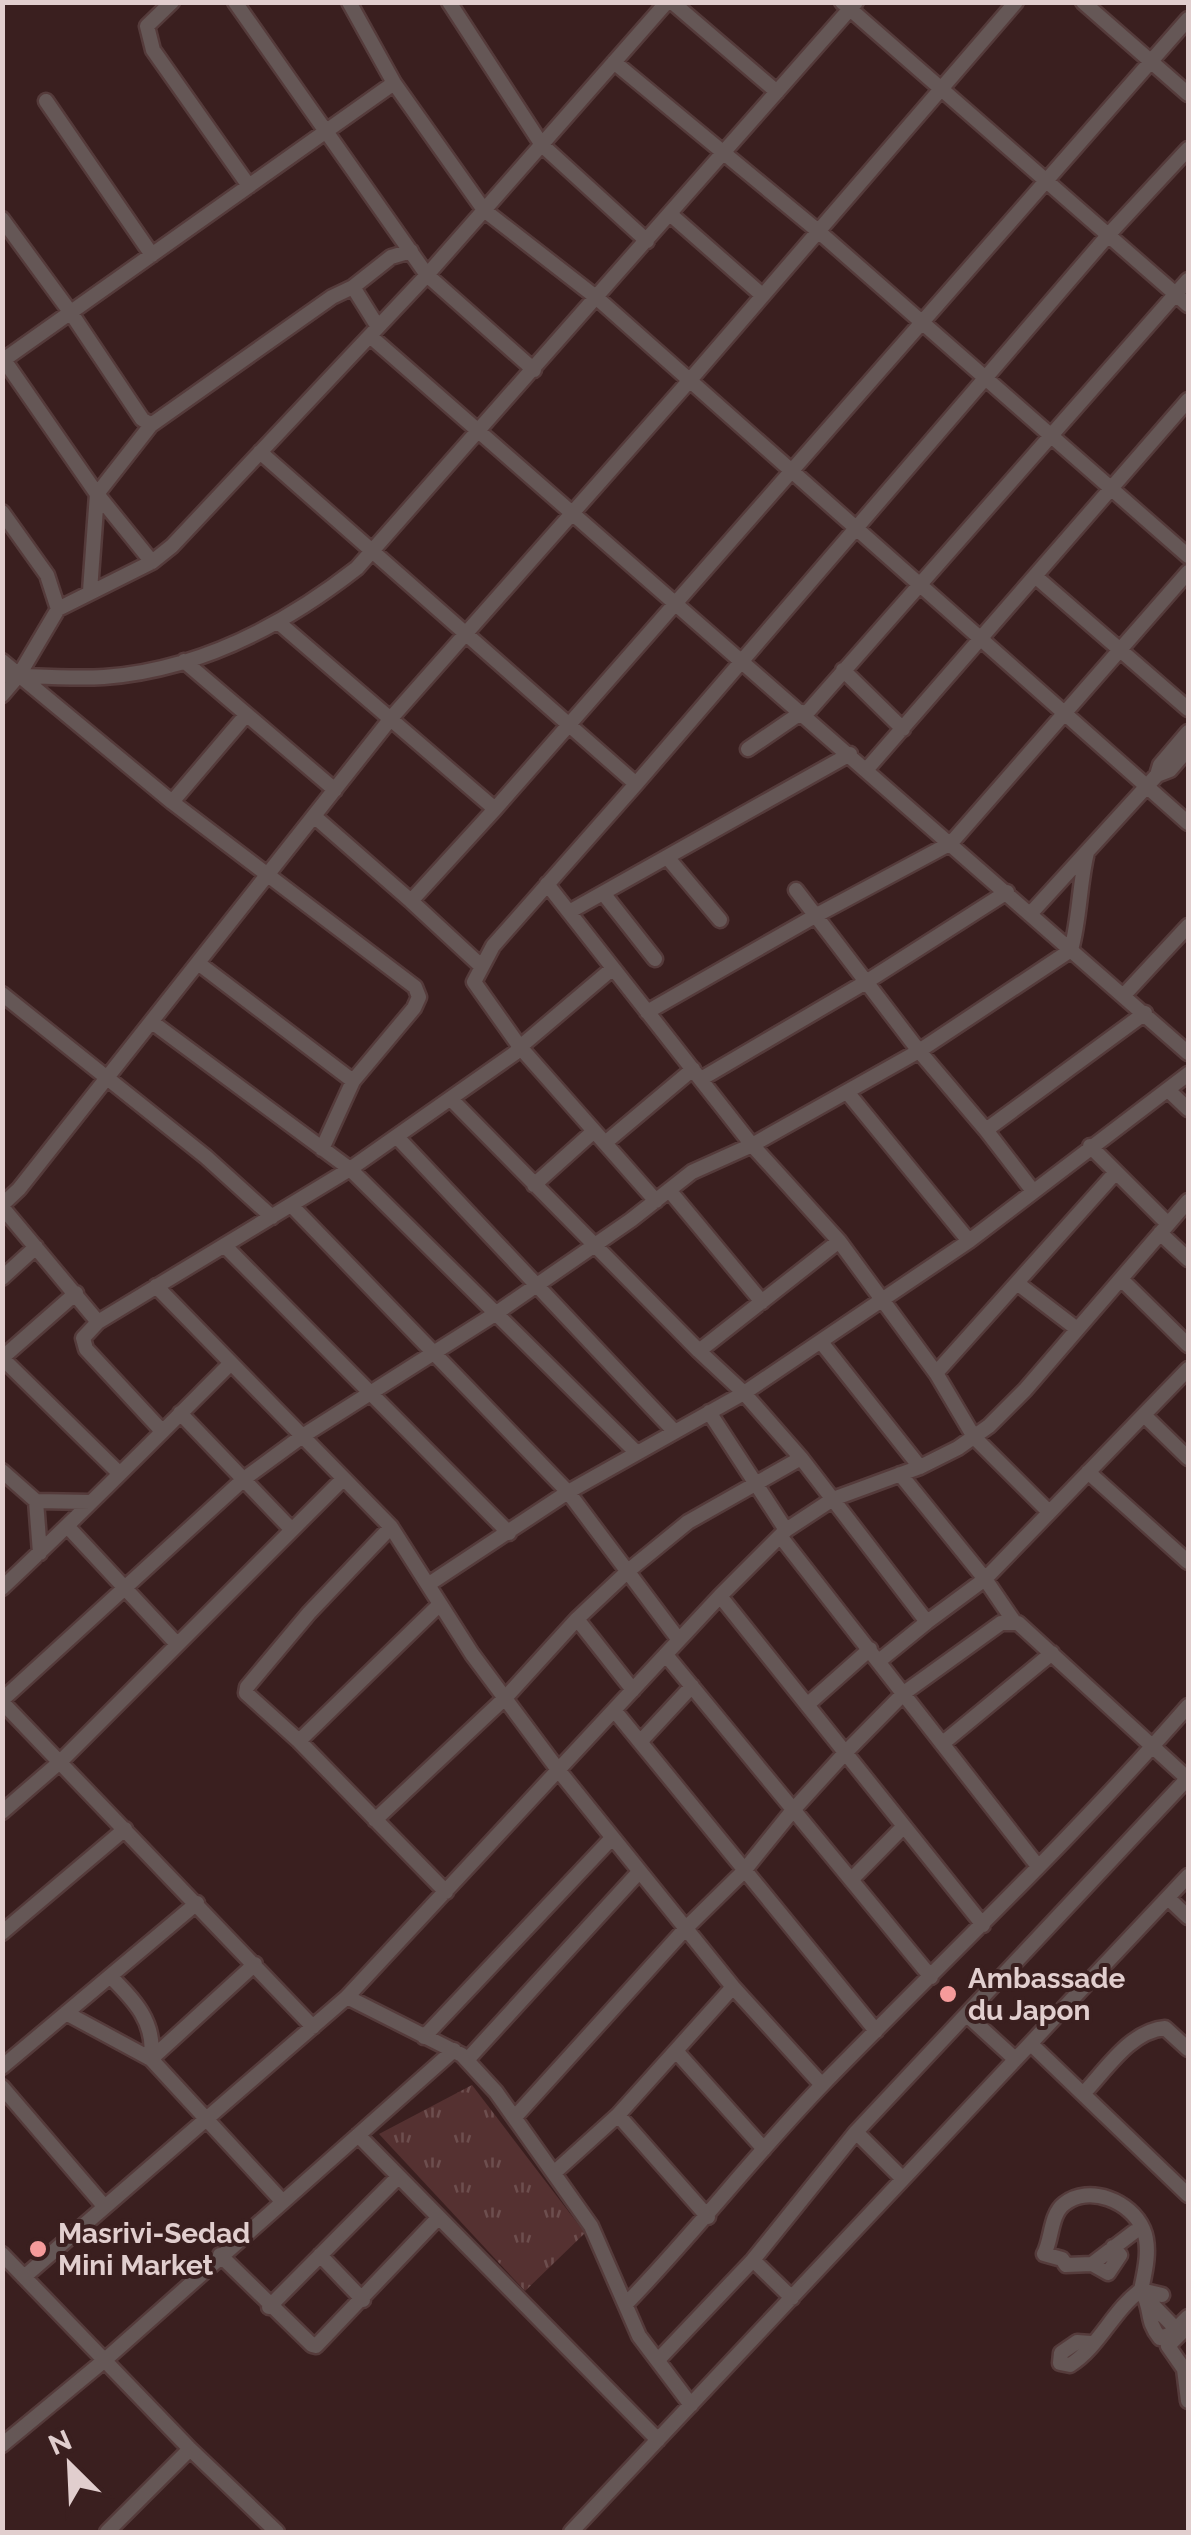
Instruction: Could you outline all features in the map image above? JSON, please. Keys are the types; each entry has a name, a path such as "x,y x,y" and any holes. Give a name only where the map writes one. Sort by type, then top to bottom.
{"street":[{"path":"172,2 147,26 153,50 249,186"},
{"path":"235,2 427,275 534,370"},
{"path":"349,2 394,82 484,210 597,298 794,469 853,528 1064,714 1152,781 1188,823"},
{"path":"449,2 542,145 647,241"},
{"path":"2,695 19,675 58,609 152,562 172,546 427,275 669,2 777,92"},
{"path":"98,1322 2,1206 392,718 1016,2"},
{"path":"1084,2 1188,94"},
{"path":"2,675 106,677 184,661 244,640 336,585 374,552 849,5 1182,300"},
{"path":"411,901 1188,19"},
{"path":"614,62 818,231 1188,556"},
{"path":"152,562 96,494 3,360 394,82"},
{"path":"46,101 152,255"},
{"path":"656,1201 520,1047 477,989 474,982 480,965 492,946 636,784 853,528 1188,148"},
{"path":"670,214 762,295"},
{"path":"2,219 142,418 151,425"},
{"path":"90,590 96,494 151,425 391,257 411,251"},
{"path":"748,749 803,714 1050,436 1182,300 1188,280"},
{"path":"353,287 374,332 480,431 1188,1053"},
{"path":"867,769 1188,400"},
{"path":"260,452 636,784"},
{"path":"2,512 47,575 58,609"},
{"path":"648,1012 951,843 1188,572"},
{"path":"1035,576 1188,708"},
{"path":"278,622 495,809"},
{"path":"2,661 172,802 415,987 419,997 414,1008 353,1082 322,1148"},
{"path":"184,661 335,790"},
{"path":"843,670 903,729"},
{"path":"172,802 246,715"},
{"path":"1152,781 1160,764 1188,732"},
{"path":"1031,913 1152,781 1170,770 1188,749"},
{"path":"569,912 850,754"},
{"path":"314,816 480,965"},
{"path":"313,2026 2,1700 244,1480 302,1436 494,1314 692,1172 752,1144 919,1051 1072,950 1087,852"},
{"path":"667,856 720,920"},
{"path":"547,884 752,1144 840,1241 936,1373 974,1437 1049,1512"},
{"path":"796,890 1033,1191"},
{"path":"534,1185 697,1074 866,982 1007,892"},
{"path":"603,893 655,959"},
{"path":"1124,995 1188,926"},
{"path":"198,963 353,1082"},
{"path":"162,1431 82,1344 98,1322 398,1138 520,1047 613,968"},
{"path":"2,994 206,1157 272,1217"},
{"path":"986,1130 1144,1013"},
{"path":"152,1022 350,1169 636,1452"},
{"path":"429,1584 510,1534 568,1492 744,1393 884,1300 969,1241 1188,1074"},
{"path":"1168,1090 1188,1110"},
{"path":"847,1092 969,1241"},
{"path":"452,1099 698,1352 744,1393 801,1458 927,1622"},
{"path":"398,1138 674,1431"},
{"path":"1090,1146 1188,1258"},
{"path":"936,1373 1116,1172"},
{"path":"668,1190 762,1302"},
{"path":"24,2277 347,1997 783,1533 833,1499 920,1466 974,1437 1024,1390 1188,1202"},
{"path":"291,1205 568,1492 679,1640"},
{"path":"698,1352 840,1241"},
{"path":"2,1278 36,1246"},
{"path":"226,1246 510,1534"},
{"path":"1121,1279 1188,1345"},
{"path":"1017,1282 1078,1329"},
{"path":"156,1286 391,1527 439,1605 558,1771 733,1987 822,2085"},
{"path":"76,1294 2,1358 119,1472"},
{"path":"821,1342 920,1466"},
{"path":"2,1588 68,1528 119,1472 231,1363"},
{"path":"807,1705 985,1580 1188,1369"},
{"path":"709,1412 757,1484 783,1533 1037,1865"},
{"path":"180,1413 292,1530"},
{"path":"1144,1415 1185,1448"},
{"path":"375,1820 506,1696 628,1571 688,1522 801,1458"},
{"path":"2,1472 36,1501 90,1502"},
{"path":"1088,1472 1188,1562"},
{"path":"658,2360 752,2260 856,2132 1188,1778 1013,1620 900,1474"},
{"path":"2,1812 60,1761 343,1478"},
{"path":"36,1501 40,1554"},
{"path":"391,1527 309,1612 247,1686 250,1698 299,1741 446,1892"},
{"path":"68,1528 176,1643"},
{"path":"720,1596 983,1924"},
{"path":"299,1741 439,1605"},
{"path":"577,1619 633,1690"},
{"path":"515,2117 904,1693 1001,1623 1013,1620"},
{"path":"942,1743 1052,1653"},
{"path":"666,1654 931,1977"},
{"path":"640,1742 692,1686"},
{"path":"626,2304 708,2217 822,2085 1102,1803 1188,1706"},
{"path":"614,1710 876,2031"},
{"path":"851,1880 904,1826"},
{"path":"2,1933 125,1828"},
{"path":"424,2037 612,1838"},
{"path":"468,2060 639,1872"},
{"path":"571,2532 1188,1876"},
{"path":"1168,1898 1188,1917"},
{"path":"2,2067 197,1903"},
{"path":"152,2059 254,1964"},
{"path":"110,1976 143,2013 153,2038 152,2059"},
{"path":"555,2172 618,2116 733,1987"},
{"path":"347,1997 468,2060 515,2117 591,2226 636,2330 691,2405"},
{"path":"66,2013 152,2059 282,2201"},
{"path":"967,2015 1016,2059"},
{"path":"1083,2094 1135,2039 1150,2031 1165,2028 1188,2048"},
{"path":"1030,2044 1188,2195"},
{"path":"2,2444 106,2360 454,2050"},
{"path":"676,2051 764,2149"},
{"path":"2,2087 104,2206"},
{"path":"618,2116 708,2217"},
{"path":"856,2132 903,2179"},
{"path":"358,2134 658,2440"},
{"path":"269,2307 398,2177"},
{"path":"1134,2232 1092,2264 1066,2265 1062,2259 1044,2254 1064,2204 1094,2196 1109,2198 1133,2214 1144,2230 1147,2253 1142,2292"},
{"path":"220,2256 269,2307 316,2346 438,2218"},
{"path":"2,2254 276,2532"},
{"path":"320,2255 363,2300"},
{"path":"752,2260 792,2298"},
{"path":"1142,2292 1182,2328"},
{"path":"1091,2344 1126,2301 1142,2292 1162,2295"},
{"path":"1188,2317 1168,2346 1184,2369 1188,2401"},
{"path":"115,2530 190,2449"},
{"path":"252,2532 264,2520"}],"green space":[{"path":"472,2085 585,2233 525,2291 379,2134"}],"place":[{"name":"Ambassade du Japon","path":"948,1994"},
{"name":"Masrivi-Sedad Mini Market","path":"38,2249"}]}
